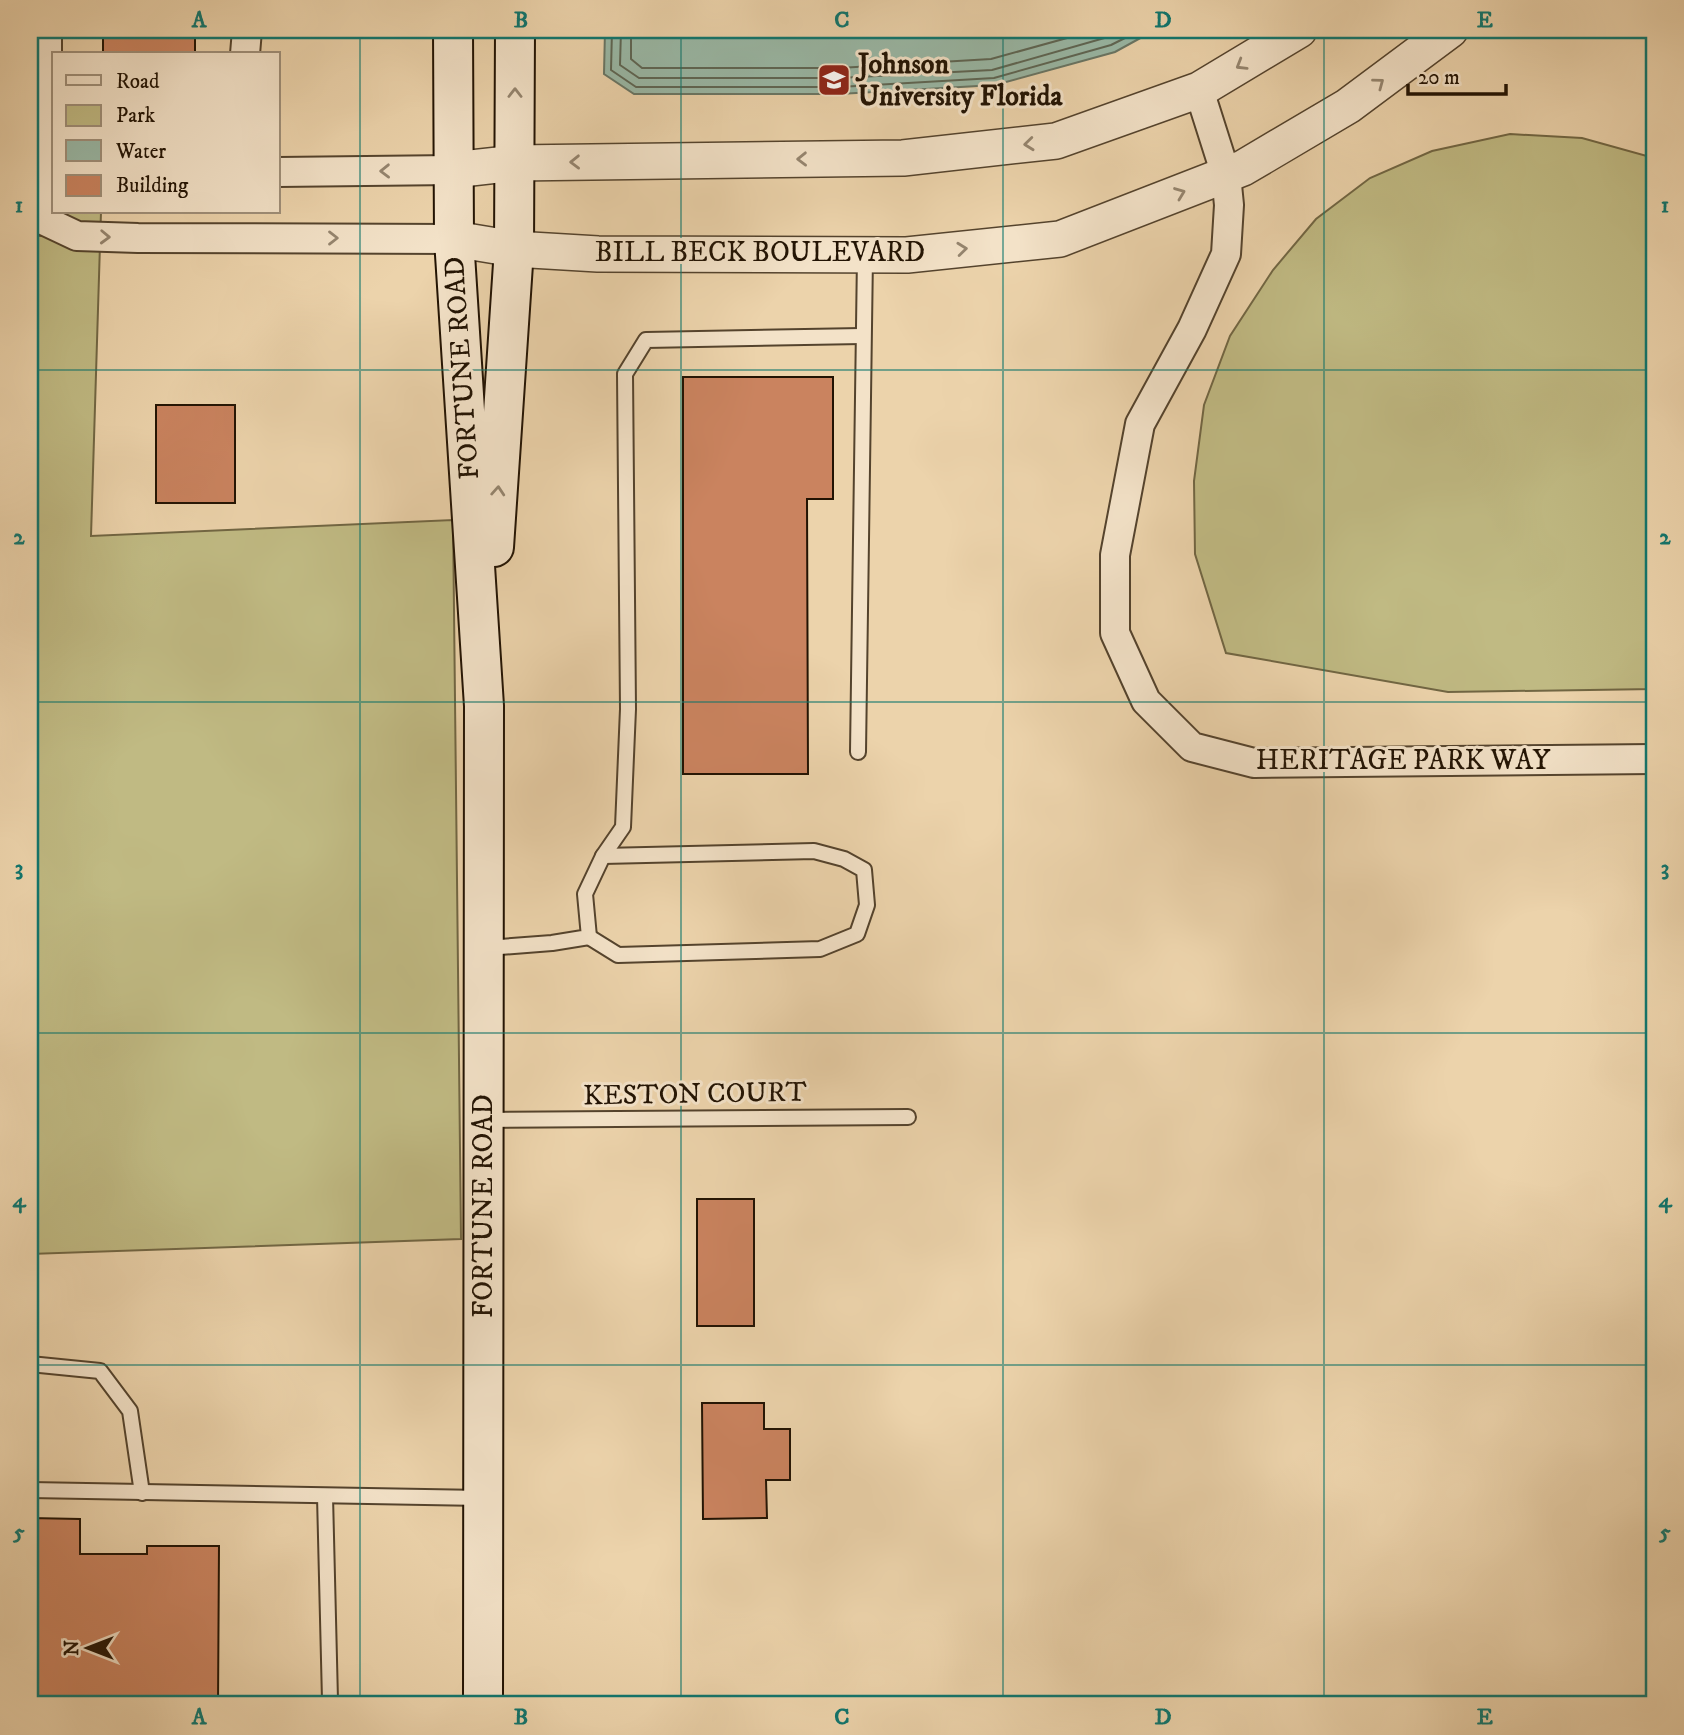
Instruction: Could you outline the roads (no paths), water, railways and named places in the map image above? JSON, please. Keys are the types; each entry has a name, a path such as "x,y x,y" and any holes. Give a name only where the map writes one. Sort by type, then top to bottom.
{"main road":[{"name":"FORTUNE ROAD","path":"453,30 454,239 484,706"},
{"name":"FORTUNE ROAD","path":"483,1705 484,706 513,249 515,30"}],"street":[{"path":"47,30 40,141 47,211"},
{"path":"245,52 247,30"},
{"path":"280,172 453,170 515,163 917,156 1056,141 1199,90 1299,30"},
{"name":"BILL BECK BOULEVARD","path":"47,211 77,236 454,239 513,249 598,254 907,254 1060,239 1243,168 1348,106 1450,30"},
{"name":"HERITAGE PARK WAY","path":"1199,90 1226,175 1229,205 1226,254 1192,329 1140,424 1115,555 1115,632 1146,701 1192,747 1254,763 1654,760"}],"lane":[{"path":"858,752 865,254"},
{"path":"589,937 585,894 603,856 623,827 624,814 628,709 625,374 646,340 862,336"},
{"path":"484,948 552,943 589,937 618,955 820,948 857,934 867,905 863,870 844,859 814,851 603,856"},
{"name":"KESTON COURT","path":"482,1120 908,1116"},
{"path":"30,1364 100,1371 130,1411 142,1493"},
{"path":"30,1490 483,1498"},
{"path":"325,1496 330,1700"}],"water":[{"path":"605,30 1155,30 1115,52 995,85 839,94 634,94 604,74"}],"place":[{"name":"Johnson University Florida","path":"834,80"}]}
